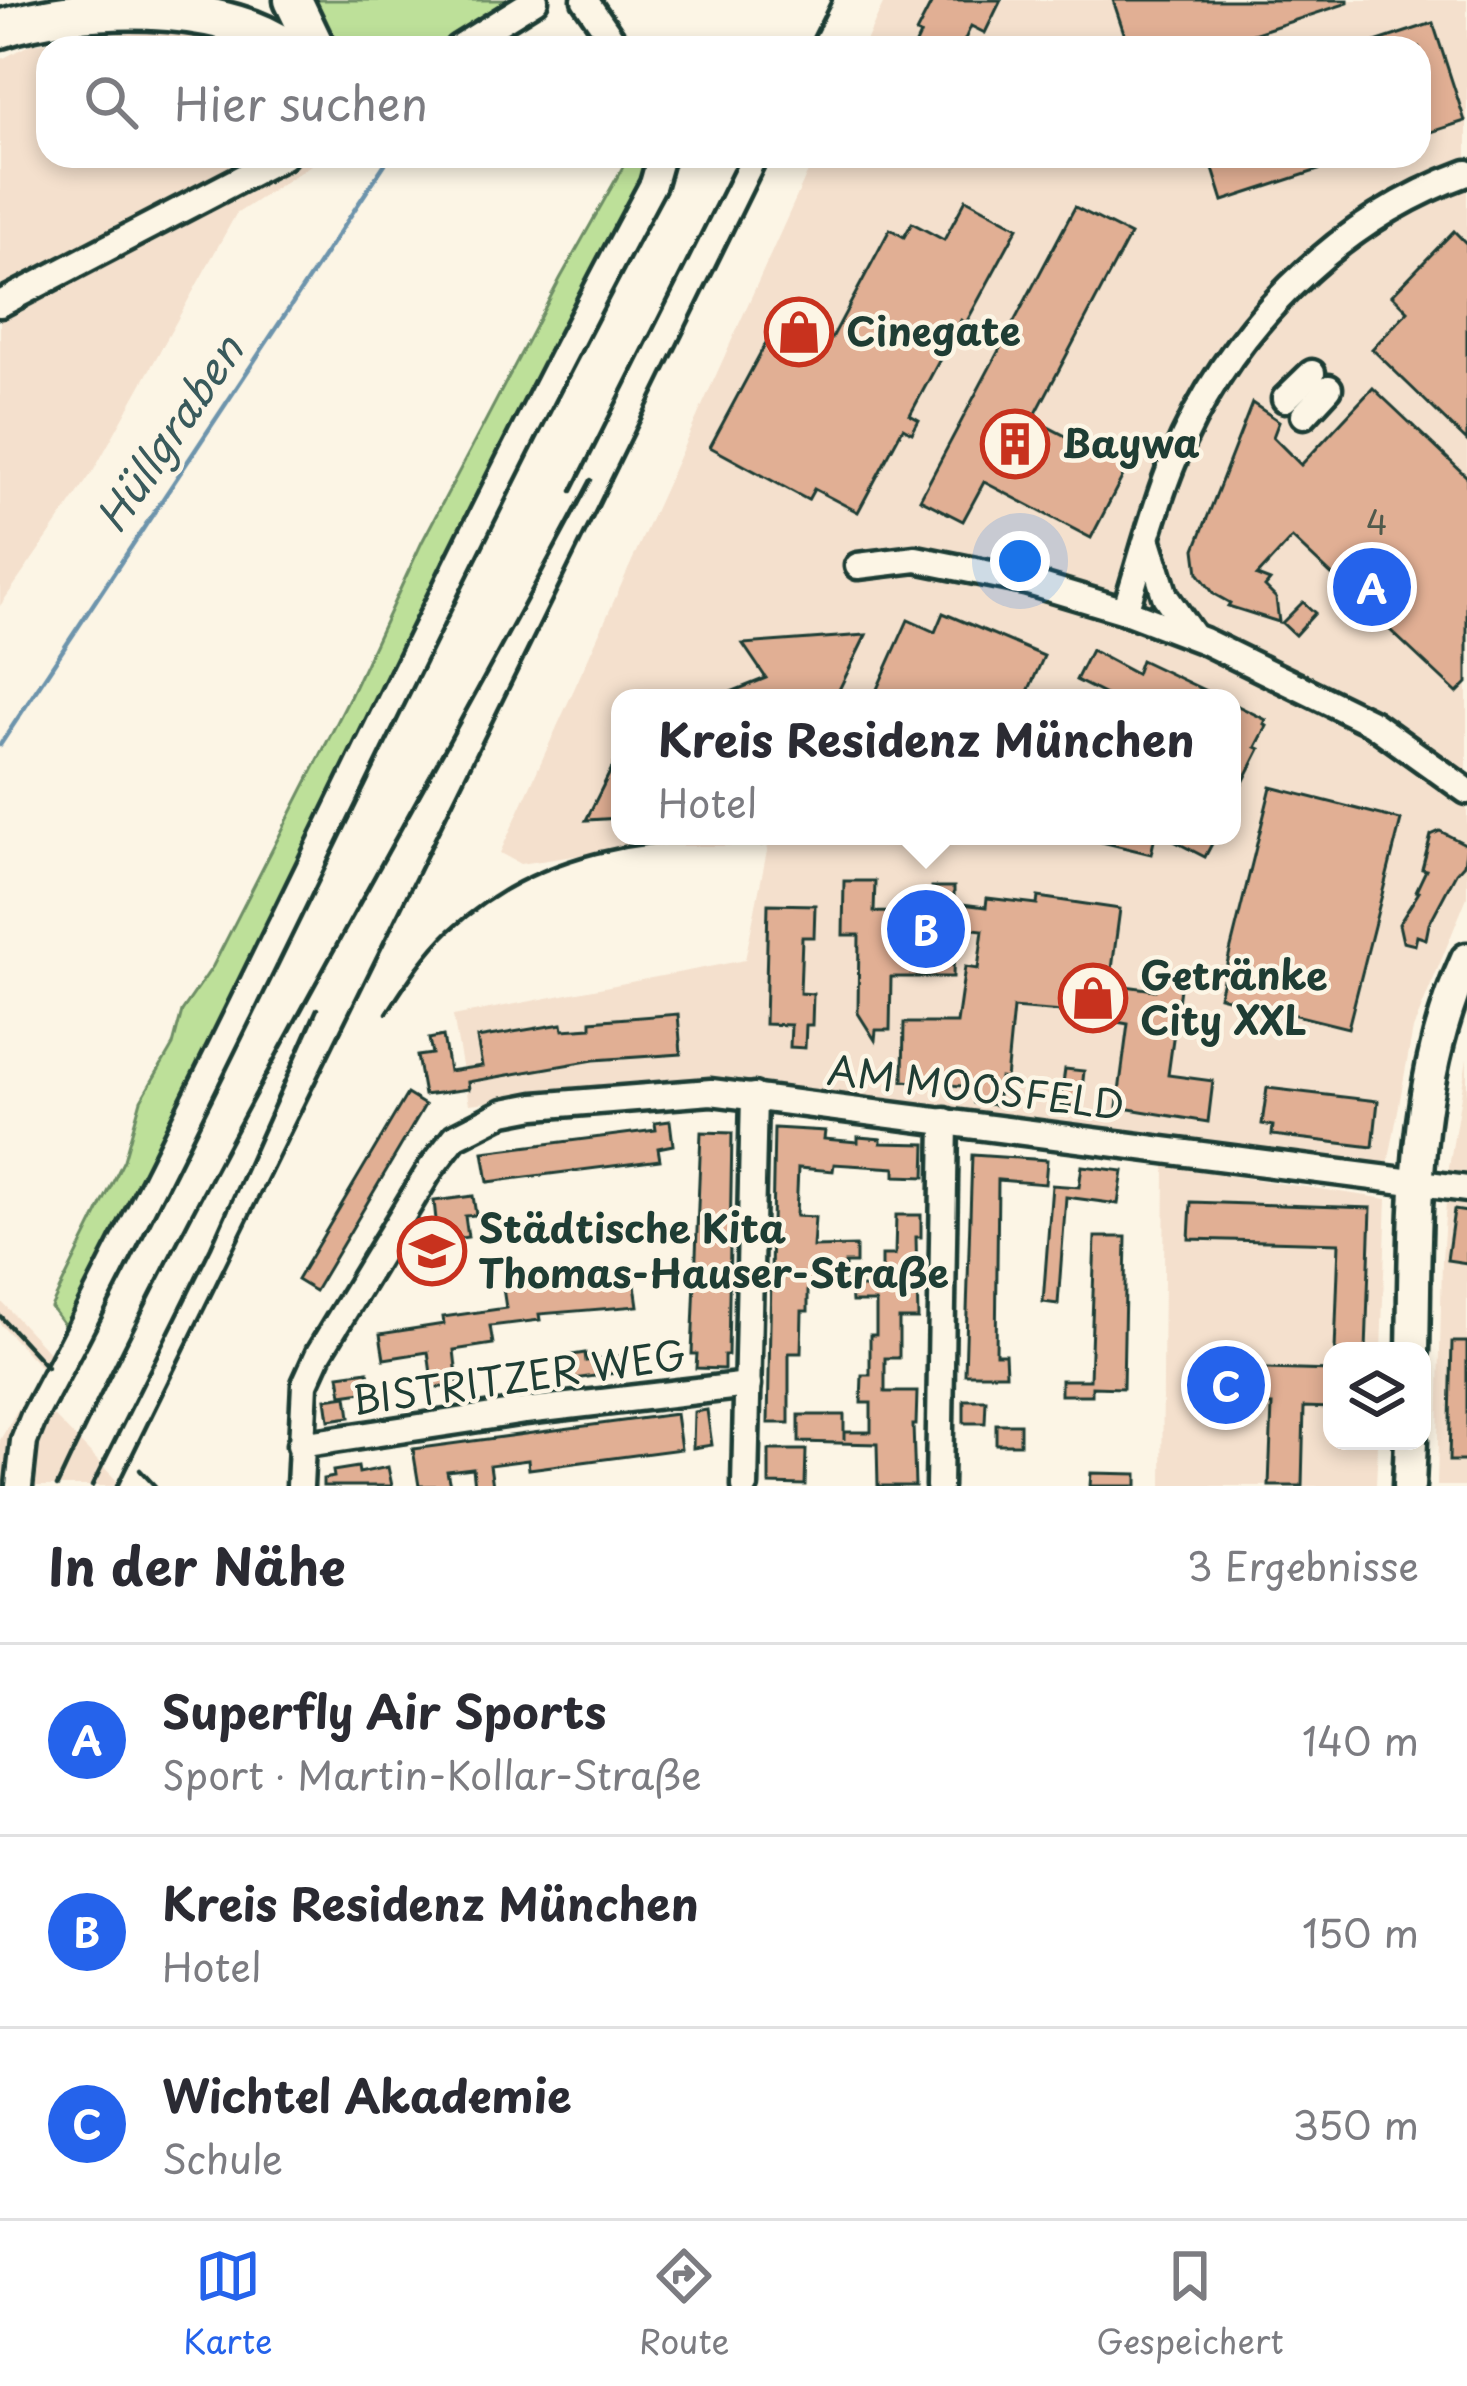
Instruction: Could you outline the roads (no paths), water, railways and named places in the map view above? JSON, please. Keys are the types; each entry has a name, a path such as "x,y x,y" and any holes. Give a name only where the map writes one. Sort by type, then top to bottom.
{"highway":[{"path":"293,0 310,36"},
{"path":"0,29 108,3 232,15 274,36"}],"main road":[{"path":"1413,1342 1416,1184 1430,1072 1467,959"},
{"path":"1409,1486 1411,1450"}],"street":[{"path":"477,36 535,0"},
{"path":"585,0 610,36"},
{"path":"0,304 261,168"},
{"path":"19,1486 24,1441 34,1416 142,1208 658,168"},
{"path":"1125,611 1173,463 1209,393 1253,327 1304,274 1357,230 1404,200 1467,173"},
{"path":"1295,407 1320,380"},
{"path":"1148,542 1165,596 1195,637"},
{"path":"858,566 916,559 1025,581 1125,611 1195,637 1372,724 1467,791"},
{"name":"AM MOOSFELD","path":"300,1445 304,1384 431,1168 455,1138 503,1112 688,1093 754,1096 1467,1189"},
{"path":"746,1486 754,1096"},
{"path":"939,1486 945,1120"},
{"name":"BISTRITZER WEG","path":"300,1445 748,1384"},
{"path":"300,1445 300,1486"}],"waterway":[{"name":"Hüllgraben","path":"0,745 382,168"}],"railway":[{"path":"814,36 832,0"},
{"path":"572,491 734,168"},
{"path":"117,1486 764,168"},
{"path":"57,1486 183,1231 591,480"},
{"path":"387,1013 423,960 482,904 556,866 637,845"},
{"path":"92,1486 211,1247 317,1009"},
{"path":"0,1316 47,1367"},
{"path":"140,1470 155,1486"}],"place":[{"name":"Cinegate","path":"799,332"},
{"name":"Baywa","path":"1015,444"},
{"name":"Superfly Air Sports","path":"1372,587"},
{"name":"Kreis Residenz München","path":"926,929"},
{"name":"Getränke City XXL","path":"1093,998"},
{"name":"Städtische Kita Thomas-Hauser-Straße","path":"432,1251"},
{"name":"Wichtel Akademie","path":"1226,1385"}]}
